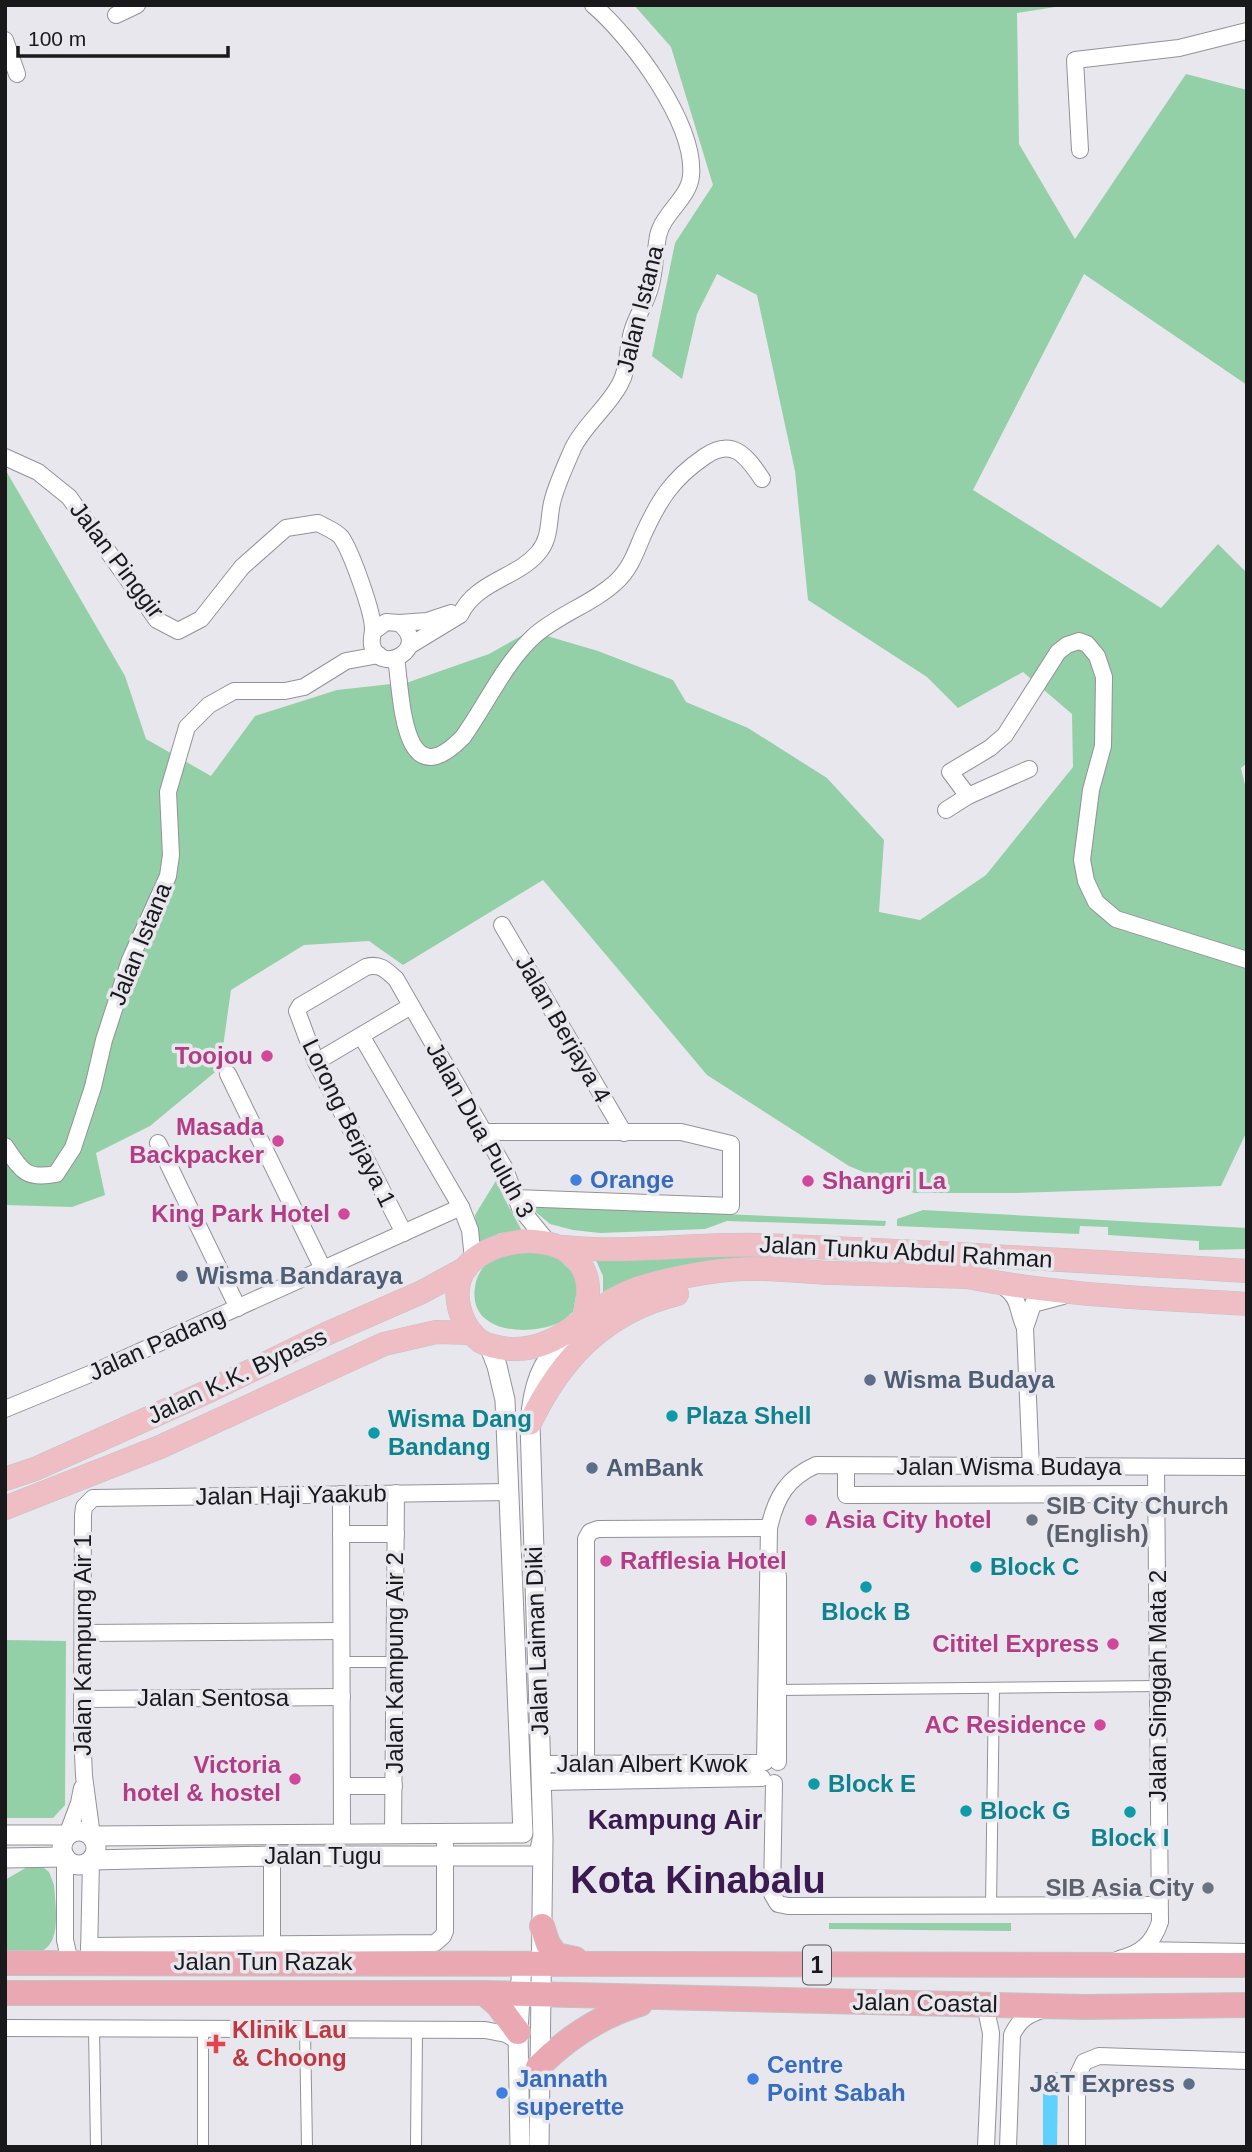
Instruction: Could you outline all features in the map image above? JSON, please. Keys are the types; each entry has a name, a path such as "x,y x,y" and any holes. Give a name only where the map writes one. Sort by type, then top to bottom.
{"highway":[{"path":"542,1926 548,1944 556,1955 611,1963"},
{"path":"83,1957 77,1974 89,1982 178,1992"},
{"name":"Jalan Tun Razak","path":"5,1962 83,1957 531,1962"},
{"name":"Jalan Coastal","path":"531,1962 1247,1965"},
{"path":"484,1993 498,2005 518,2037"},
{"name":"Jalan Tun Razak","path":"10,1994 484,1993 529,1996"},
{"name":"Jalan Coastal","path":"529,1996 1085,2007 1247,2005"},
{"path":"538,2067 574,2035 614,2012 640,2004 690,2000"}],"main road":[{"path":"555,1244 578,1261 589,1287 589,1303 577,1325 543,1344 511,1349 480,1339 463,1317 458,1300 458,1283 469,1263 508,1245 555,1244"},
{"name":"Jalan Tunku Abdul Rahman","path":"555,1244 595,1251 756,1245 1247,1271"},
{"name":"Jalan K.K. Bypass","path":"5,1479 35,1469 209,1391 326,1334 422,1292 469,1263"},
{"path":"530,1423 554,1377 601,1330 636,1306 721,1282 745,1269"},
{"name":"Jalan Tunku Abdul Rahman","path":"577,1325 604,1304 642,1287 691,1276 745,1269 968,1277 1083,1293 1247,1304"},
{"name":"Jalan K.K. Bypass","path":"5,1507 160,1447 384,1344 436,1332 480,1339"}],"street":[{"path":"116,15 137,5"},
{"name":"Jalan Istana","path":"409,646 460,615 491,582 515,570 537,554 545,542 552,501 575,445 619,387 625,373 631,334 641,305 650,291 659,233 692,177 686,137 659,83 622,32 593,5"},
{"path":"1080,150 1075,60 1179,48 1247,31"},
{"path":"5,40 17,74"},
{"path":"396,658 409,737 415,751 425,757 437,756 452,748 463,737 518,655 536,635 617,582 629,568 657,506 678,476 716,448 732,449 747,456 762,479"},
{"name":"Jalan Pinggir","path":"5,457 38,472 69,497 158,620 178,631 201,619 242,567 286,528 318,523 340,536 365,593 373,633"},
{"name":"Jalan Pinggir","path":"365,593 395,622"},
{"path":"346,661 381,624 427,621 463,609"},
{"path":"373,633 373,646 379,655 387,659 403,655 409,646 408,633 395,622"},
{"path":"968,796 950,772 990,748 1005,735 1058,652 1079,641 1087,645 1097,656 1104,677 1103,746 1091,790 1082,860 1091,891 1097,902 1116,919 1247,960"},
{"name":"Jalan Istana","path":"5,1146 16,1164 27,1174 41,1177 56,1174 73,1148 130,960 168,876 172,855 168,792 187,727 209,705 234,691 285,691 304,687 346,661 379,655"},
{"path":"946,810 968,796 1029,769"},
{"name":"Jalan Berjaya 4","path":"502,925 624,1133"},
{"name":"Lorong Berjaya 1","path":"396,979 383,967 374,964 300,1006 297,1011 316,1062 404,1233"},
{"name":"Jalan Dua Puluh 3","path":"396,979 504,1167 520,1208 555,1244"},
{"path":"316,1062 411,1006"},
{"path":"362,1037 461,1207 470,1230 469,1263"},
{"path":"228,1074 323,1269"},
{"path":"485,1132 681,1132 731,1144 731,1206 515,1198"},
{"path":"158,1143 238,1308"},
{"name":"Jalan Padang","path":"5,1409 90,1374 461,1207"},
{"path":"997,1283 1015,1296 1025,1328 1031,1468"},
{"path":"1025,1328 1033,1304 1083,1293"},
{"name":"Jalan Laiman Diki","path":"529,1996 531,1962 542,1926 543,1839 530,1423 533,1393 540,1372 550,1353 577,1325"},
{"name":"Jalan Laiman Diki","path":"480,1339 497,1366 505,1400 523,1820"},
{"name":"Jalan Wisma Budaya","path":"782,1493 792,1479 816,1465 1247,1468"},
{"path":"846,1466 846,1494 1156,1494"},
{"name":"Jalan Singgah Mata 2","path":"1142,1950 1155,1937 1160,1922 1156,1467"},
{"name":"Jalan Haji Yaakub","path":"83,1515 84,1507 93,1498 509,1492"},
{"name":"Jalan Kampung Air 2","path":"393,1833 396,1493"},
{"path":"782,1493 771,1515 769,1528 768,1770 772,1894 778,1904 1159,1905"},
{"path":"768,1770 778,1690 778,1528 782,1493"},
{"path":"341,1494 342,1833"},
{"name":"Jalan Kampung Air 1","path":"83,1515 82,1731 84,1776 92,1836"},
{"path":"586,1764 586,1539 590,1532 598,1529 769,1528"},
{"path":"341,1534 396,1534"},
{"path":"83,1633 341,1631"},
{"path":"342,1662 394,1662"},
{"path":"778,1690 1158,1686"},
{"path":"991,1906 994,1688"},
{"name":"Jalan Sentosa","path":"84,1699 342,1697"},
{"name":"Jalan Albert Kwok","path":"541,1773 586,1764 768,1770"},
{"name":"Jalan Albert Kwok","path":"541,1773 768,1770"},
{"name":"Jalan Kampung Air 1","path":"67,1835 79,1803 84,1776"},
{"path":"342,1786 394,1786"},
{"name":"Jalan Tugu","path":"92,1836 523,1833 523,1820"},
{"path":"5,1835 67,1835 82,1831 92,1836 96,1846 90,1860 83,1957"},
{"path":"67,1835 62,1848 65,1857 65,1940 83,1957 272,1944 438,1942 445,1931 445,1834"},
{"name":"Jalan Tugu","path":"90,1860 272,1856 533,1856 539,1854 543,1839"},
{"path":"272,1856 272,1944"},
{"path":"5,1858 65,1857 77,1865 90,1860"},
{"path":"1093,1966 1125,1958 1142,1950 1247,1952"},
{"path":"520,2147 518,2037 529,1996"},
{"path":"529,1996 538,2067 539,2147"},
{"path":"985,2004 991,2033 986,2147"},
{"path":"1010,2144 1012,2035 1025,2016 1051,2006"},
{"path":"5,2028 499,2031 518,2037"},
{"path":"203,2028 203,2147"},
{"path":"94,2029 96,2147"},
{"path":"305,2029 307,2147"},
{"path":"416,2147 417,2030"},
{"path":"1077,2147 1077,2077 1084,2062 1099,2056 1247,2061"},
{"path":"991,2147 992,2137 996,2132 1003,2131 1010,2144"}],"green space":[{"path":"634,5 1068,5 1017,13 1019,144 1075,239 1186,74 1247,90 1247,385 1084,274 973,490 1161,608 1218,544 1247,573 1247,763 1241,768 1247,793 1247,1131 1221,1186 1014,1193 914,1193 849,1166 707,1075 543,880 403,965 369,941 304,945 231,990 220,1068 150,1126 96,1153 105,1195 72,1207 5,1205 5,469 125,676 146,739 211,776 255,716 337,690 409,682 489,654 530,631 598,651 673,680 686,702 748,728 827,778 884,840 879,912 920,920 986,875 1073,767 1072,714 1023,672 958,708 927,677 808,600 795,471 757,295 717,274 697,314 682,379 652,356 675,243 713,185 671,47"},
{"path":"497,1179 522,1231 500,1233 478,1243 475,1215"},
{"path":"536,1206 886,1221 885,1226 727,1221 705,1229 600,1233 550,1224 532,1209"},
{"path":"923,1210 1247,1228 1247,1249 1199,1250 1199,1241 1108,1235 1108,1227 1080,1226 1079,1234 897,1226 897,1219"},
{"path":"522,1252 552,1252 579,1279 573,1312 558,1323 528,1330 513,1329 487,1320 479,1311 475,1298 476,1282 481,1270 494,1259"},
{"path":"664,1253 762,1256 700,1262 660,1270 603,1292 603,1276 595,1258"},
{"path":"5,1640 66,1641 65,1805 53,1818 5,1818"},
{"path":"29,1866 43,1867 49,1872 54,1885 55,1933 47,1948 39,1952 5,1957 5,1880"},
{"path":"829,1923 1011,1923 1011,1931 829,1929"}],"water":[{"path":"1051,2072 1058,2072 1057,2147 1043,2147 1043,2083"}],"place":[{"name":"Toojou","path":"267,1056"},
{"name":"Masada Backpacker","path":"278,1141"},
{"name":"Orange","path":"576,1180"},
{"name":"Shangri La","path":"808,1181"},
{"name":"King Park Hotel","path":"344,1214"},
{"name":"Wisma Bandaraya","path":"182,1276"},
{"name":"Wisma Budaya","path":"870,1380"},
{"name":"Plaza Shell","path":"672,1416"},
{"name":"Wisma Dang Bandang","path":"374,1433"},
{"name":"AmBank","path":"592,1468"},
{"name":"Asia City hotel","path":"811,1520"},
{"name":"SIB City Church (English)","path":"1032,1520"},
{"name":"Rafflesia Hotel","path":"606,1561"},
{"name":"Block C","path":"976,1567"},
{"name":"Block B","path":"866,1587"},
{"name":"Cititel Express","path":"1113,1644"},
{"name":"AC Residence","path":"1100,1725"},
{"name":"Victoria hotel & hostel","path":"295,1779"},
{"name":"Block E","path":"814,1784"},
{"name":"Block G","path":"966,1811"},
{"name":"Block I","path":"1130,1812"},
{"name":"SIB Asia City","path":"1208,1888"},
{"name":"Klinik Lau & Choong","path":"216,2044"},
{"name":"Centre Point Sabah","path":"753,2079"},
{"name":"J&T Express","path":"1189,2084"},
{"name":"Jannath superette","path":"502,2093"}],"district":[{"name":"Kampung Air","path":"675,1819"},
{"name":"Kota Kinabalu","path":"698,1880"}]}
